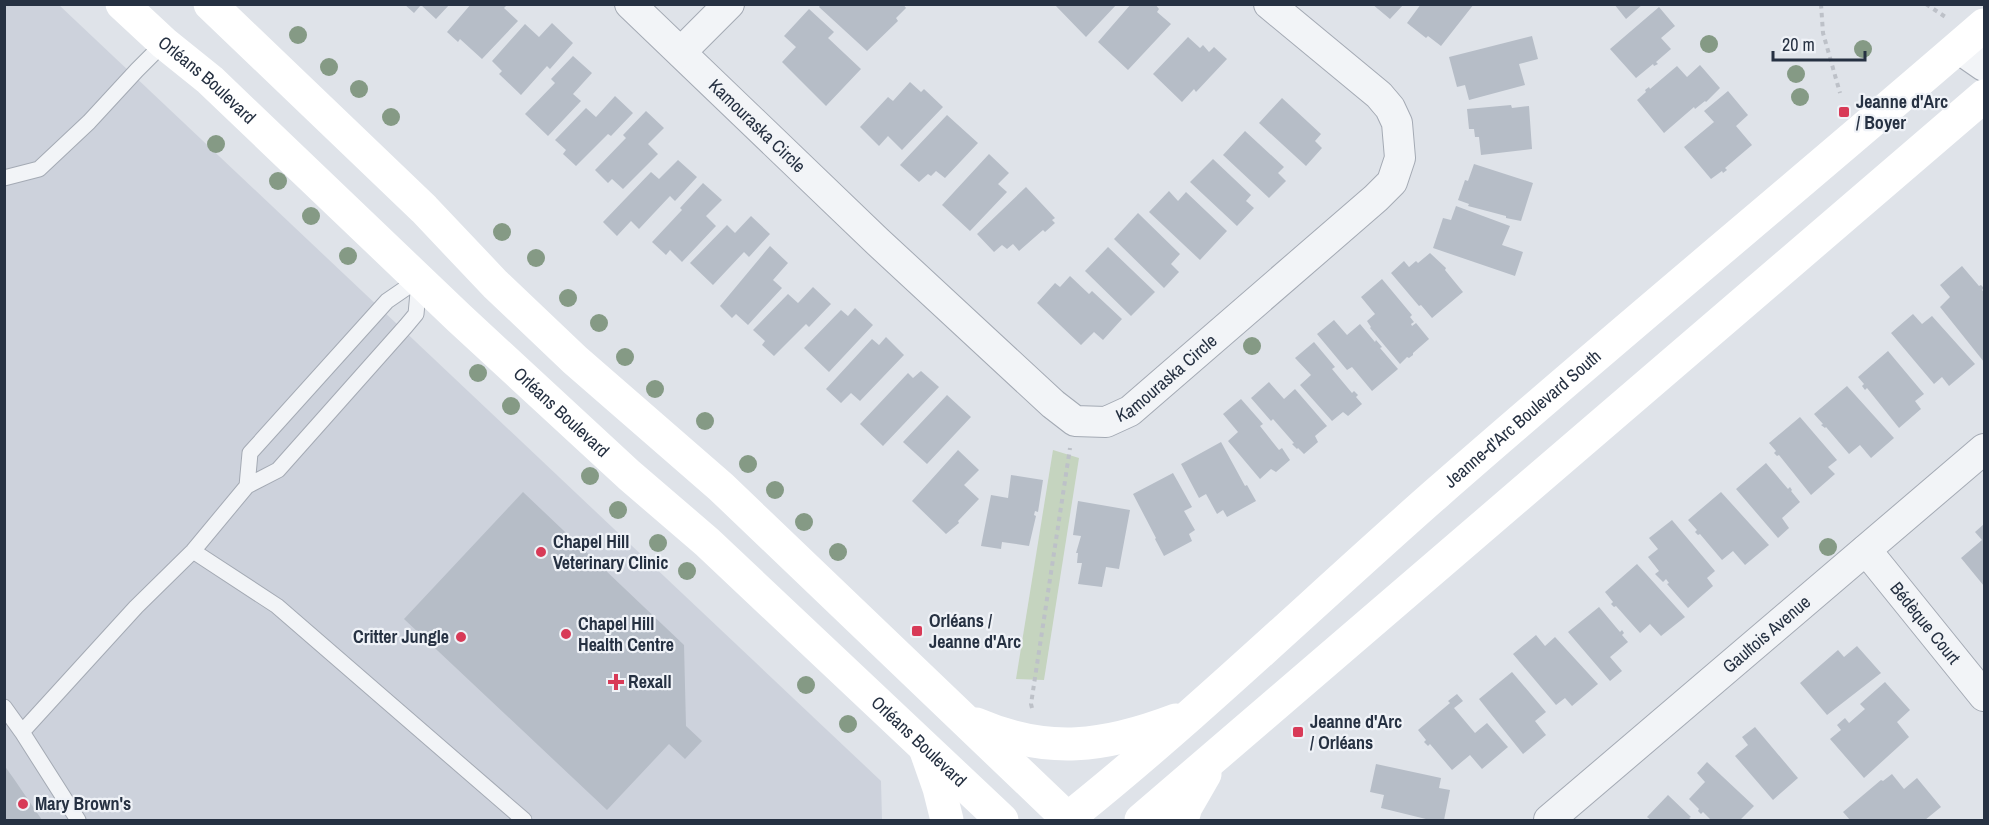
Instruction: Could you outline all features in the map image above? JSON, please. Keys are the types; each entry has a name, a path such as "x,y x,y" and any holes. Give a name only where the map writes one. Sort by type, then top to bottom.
{"main road":[{"name":"Orléans Boulevard","path":"122,4 164,43 210,80 468,326 629,475 707,542 1002,820"},
{"path":"210,4 455,240 495,284 567,353 682,456 721,487 965,718 1068,820"},
{"name":"Jeanne-d'Arc Boulevard South","path":"1068,820 1436,494 1698,267 1971,57 1984,25"},
{"path":"1141,820 1984,96"},
{"path":"419,279 455,240"},
{"path":"965,718 1012,737 1041,744 1066,746 1112,739 1163,725 1189,715"},
{"path":"924,746 939,788 947,820"},
{"path":"1182,820 1186,807 1201,781 1224,750"}],"street":[{"name":"Kamouraska Circle","path":"630,4 877,241 1053,404 1075,421 1106,422 1130,411 1392,182 1400,158 1397,123 1390,108 1379,95 1272,5"},
{"path":"681,52 729,4"},
{"name":"Gaultois Avenue","path":"1549,820 1984,449"},
{"name":"Bédèque Court","path":"1866,550 1984,696"}],"lane":[{"path":"4,178 39,169 89,122 164,43"},
{"path":"247,486 250,453 387,301 419,279"},
{"path":"22,732 136,608 193,550 247,486 278,470 417,314 419,279"},
{"path":"193,550 277,606 524,820"},
{"path":"4,707 78,820"}],"path":[{"path":"1821,4 1823,33 1840,93"},
{"path":"1034,714 1031,704 1075,421"}],"shaded area":[{"path":"5,4 59,5 881,781 882,820 5,820"}],"green space":[{"path":"1053,450 1079,458 1044,680 1016,679"}],"building":[{"path":"404,4 450,4 436,19 421,5 414,13"},
{"path":"471,4 508,4 504,8 518,21 482,59 460,39 458,42 447,32"},
{"path":"821,4 903,4 906,8 896,18 898,21 867,51 819,7"},
{"path":"1054,4 1117,4 1086,37"},
{"path":"1131,4 1155,4 1159,9 1157,12 1171,24 1128,70 1098,42"},
{"path":"1372,4 1404,4 1390,19"},
{"path":"1421,4 1474,4 1441,46 1407,23"},
{"path":"1614,4 1643,4 1626,19"},
{"path":"1659,7 1675,26 1661,38 1671,49 1656,62 1658,64 1654,66 1653,64 1636,78 1610,49"},
{"path":"809,9 834,32 828,38 861,69 826,106 782,62 796,47 784,36"},
{"path":"552,23 573,43 550,69 547,66 521,95 499,74 502,71 492,61 525,24 539,37"},
{"path":"1532,36 1538,59 1519,64 1525,85 1469,100 1465,85 1457,87 1449,57"},
{"path":"1188,37 1200,48 1203,45 1209,52 1214,47 1227,59 1196,92 1194,89 1182,102 1153,74"},
{"path":"573,56 592,73 573,94 581,101 548,136 525,114 555,83 551,79"},
{"path":"1700,65 1720,88 1706,102 1695,109 1694,107 1664,133 1637,100 1646,92 1645,90 1649,87 1650,89 1677,66 1687,77"},
{"path":"910,82 921,92 924,89 943,107 902,150 888,136 879,146 860,127 888,97 893,101"},
{"path":"1728,91 1748,115 1736,126 1752,145 1725,168 1727,170 1711,179 1684,147 1714,122 1704,111"},
{"path":"615,96 633,113 611,136 608,134 576,166 563,154 566,150 555,140 586,108 596,117"},
{"path":"1282,98 1321,134 1315,141 1322,148 1306,166 1259,123"},
{"path":"1511,105 1512,108 1529,106 1532,149 1481,155 1479,137 1475,137 1474,129 1469,129 1467,109"},
{"path":"646,111 664,128 648,144 658,154 623,189 612,179 608,183 595,170 626,138 623,135"},
{"path":"947,115 978,143 945,178 936,171 931,176 928,174 919,182 900,165"},
{"path":"1245,131 1284,167 1278,173 1286,181 1269,198 1223,155"},
{"path":"989,154 1009,173 998,184 1007,192 970,231 942,205"},
{"path":"1213,159 1251,195 1246,201 1254,208 1237,226 1190,182"},
{"path":"678,160 697,177 675,201 670,196 639,229 631,221 617,236 603,222 651,172 659,179"},
{"path":"1474,164 1533,183 1521,221 1468,206 1469,204 1458,200"},
{"path":"703,183 722,200 706,216 716,226 682,262 670,250 666,255 652,242"},
{"path":"1026,187 1055,218 1052,220 1055,223 1045,232 1043,230 1019,251 1013,244 1007,249 1002,245 994,252 977,234"},
{"path":"1169,191 1178,201 1186,192 1227,231 1200,260 1149,212"},
{"path":"1456,206 1510,226 1502,245 1523,252 1515,276 1433,248 1443,218 1451,220"},
{"path":"1138,213 1180,254 1171,264 1179,272 1164,288 1114,239"},
{"path":"751,216 770,234 749,257 744,252 713,285 690,263 727,225 735,233"},
{"path":"770,246 788,263 773,280 782,288 748,325 736,314 732,318 720,306"},
{"path":"1108,247 1155,292 1131,316 1085,271"},
{"path":"1430,253 1446,268 1445,270 1463,292 1432,318 1391,273 1404,261 1409,267"},
{"path":"1962,266 1979,286 1984,288 1982,290 1984,292 1984,362 1940,307 1950,297 1940,285"},
{"path":"1070,276 1089,294 1092,291 1122,319 1103,340 1094,332 1081,345 1037,303 1055,283 1060,287"},
{"path":"1382,279 1412,315 1410,317 1414,322 1412,326 1416,323 1429,339 1400,364 1370,328 1367,321 1375,314 1361,297"},
{"path":"813,287 831,304 809,327 806,324 774,356 762,345 765,341 753,330 788,294 798,303"},
{"path":"855,308 873,325 829,372 804,348 841,310 848,316"},
{"path":"1913,314 1922,324 1932,316 1975,364 1949,386 1942,377 1934,384 1891,333"},
{"path":"1334,320 1347,335 1360,324 1382,347 1380,348 1398,369 1372,391 1352,367 1347,370 1317,334"},
{"path":"886,337 904,355 860,401 851,393 841,403 826,389 872,339 879,345"},
{"path":"1314,342 1335,367 1332,369 1352,393 1354,391 1358,395 1356,397 1362,404 1348,416 1343,412 1332,421 1300,385 1311,375 1295,358"},
{"path":"1888,351 1924,394 1915,401 1921,409 1899,428 1867,388 1865,390 1862,386 1864,384 1858,377"},
{"path":"921,371 939,387 883,446 860,424 908,373 913,378"},
{"path":"1269,382 1284,399 1295,389 1327,426 1315,436 1318,442 1304,454 1292,444 1294,443 1273,419 1271,421 1251,398"},
{"path":"1847,386 1894,438 1871,458 1860,445 1849,454 1826,427 1821,425 1823,424 1814,414"},
{"path":"947,395 971,417 927,464 903,442"},
{"path":"1241,399 1263,424 1260,426 1279,450 1282,448 1290,460 1276,472 1271,469 1260,479 1228,441 1238,432 1223,414"},
{"path":"1800,417 1837,460 1828,467 1835,474 1811,495 1779,455 1774,453 1776,451 1769,443"},
{"path":"1221,442 1245,486 1247,485 1256,501 1227,517 1223,510 1217,514 1206,494 1199,498 1181,464"},
{"path":"958,450 979,470 964,485 979,499 958,521 959,523 946,534 912,501"},
{"path":"1766,463 1788,489 1790,487 1800,502 1782,518 1789,528 1778,538 1736,489"},
{"path":"1173,473 1192,507 1184,511 1195,530 1189,534 1192,541 1164,556 1133,494"},
{"path":"1011,475 1043,480 1029,546 1002,542 1001,549 981,546 991,495 1008,498"},
{"path":"523,492 684,645 686,726 702,741 685,759 669,744 607,810 404,619"},
{"path":"1721,492 1769,545 1745,565 1733,551 1722,560 1700,534 1695,532 1697,530 1688,520"},
{"path":"1078,501 1130,510 1119,569 1106,567 1102,587 1078,584 1082,563 1077,563 1078,553 1076,553 1081,536 1073,535"},
{"path":"1672,520 1715,571 1707,578 1713,586 1688,608 1667,584 1669,583 1666,579 1663,582 1655,574 1659,571 1648,557 1658,549 1649,538"},
{"path":"1984,524 1984,586 1961,558 1982,540 1975,532"},
{"path":"1637,564 1685,617 1661,636 1650,624 1640,633 1616,606 1611,604 1613,602 1605,592"},
{"path":"1599,607 1620,632 1622,630 1624,633 1622,635 1628,642 1610,657 1622,671 1610,681 1568,632"},
{"path":"1536,635 1545,646 1555,637 1598,684 1572,706 1565,698 1556,705 1513,654"},
{"path":"1857,646 1881,673 1827,715 1800,683 1838,650 1844,657"},
{"path":"1512,672 1546,712 1535,721 1546,735 1523,754 1479,699"},
{"path":"1885,682 1910,710 1897,722 1909,737 1864,778 1830,739 1841,730 1837,725 1845,718 1849,723 1865,709 1860,704"},
{"path":"1457,694 1463,701 1454,708 1475,733 1487,723 1508,747 1482,769 1470,755 1452,770 1430,744 1428,746 1424,742 1426,740 1418,730 1450,703 1448,701"},
{"path":"1755,727 1798,778 1773,800 1735,756 1748,745 1742,737"},
{"path":"1707,762 1754,806 1740,820 1711,820 1703,812 1701,814 1689,799 1705,782 1697,773"},
{"path":"1376,764 1441,778 1439,788 1450,790 1444,820 1430,820 1381,808 1384,795 1370,792"},
{"path":"4,765 14,779 42,820 4,820"},
{"path":"1892,774 1904,789 1917,778 1941,807 1925,820 1850,820 1843,812 1881,780 1883,781"},
{"path":"1668,795 1692,820 1651,820 1647,817"}],"place":[{"name":"Jeanne d'Arc / Boyer","path":"1844,112"},
{"name":"Chapel Hill Veterinary Clinic","path":"541,552"},
{"name":"Orléans / Jeanne d'Arc","path":"917,631"},
{"name":"Chapel Hill Health Centre","path":"566,634"},
{"name":"Critter Jungle","path":"461,637"},
{"name":"Rexall","path":"616,682"},
{"name":"Jeanne d'Arc / Orléans","path":"1298,732"},
{"name":"Mary Brown's","path":"23,804"}]}
